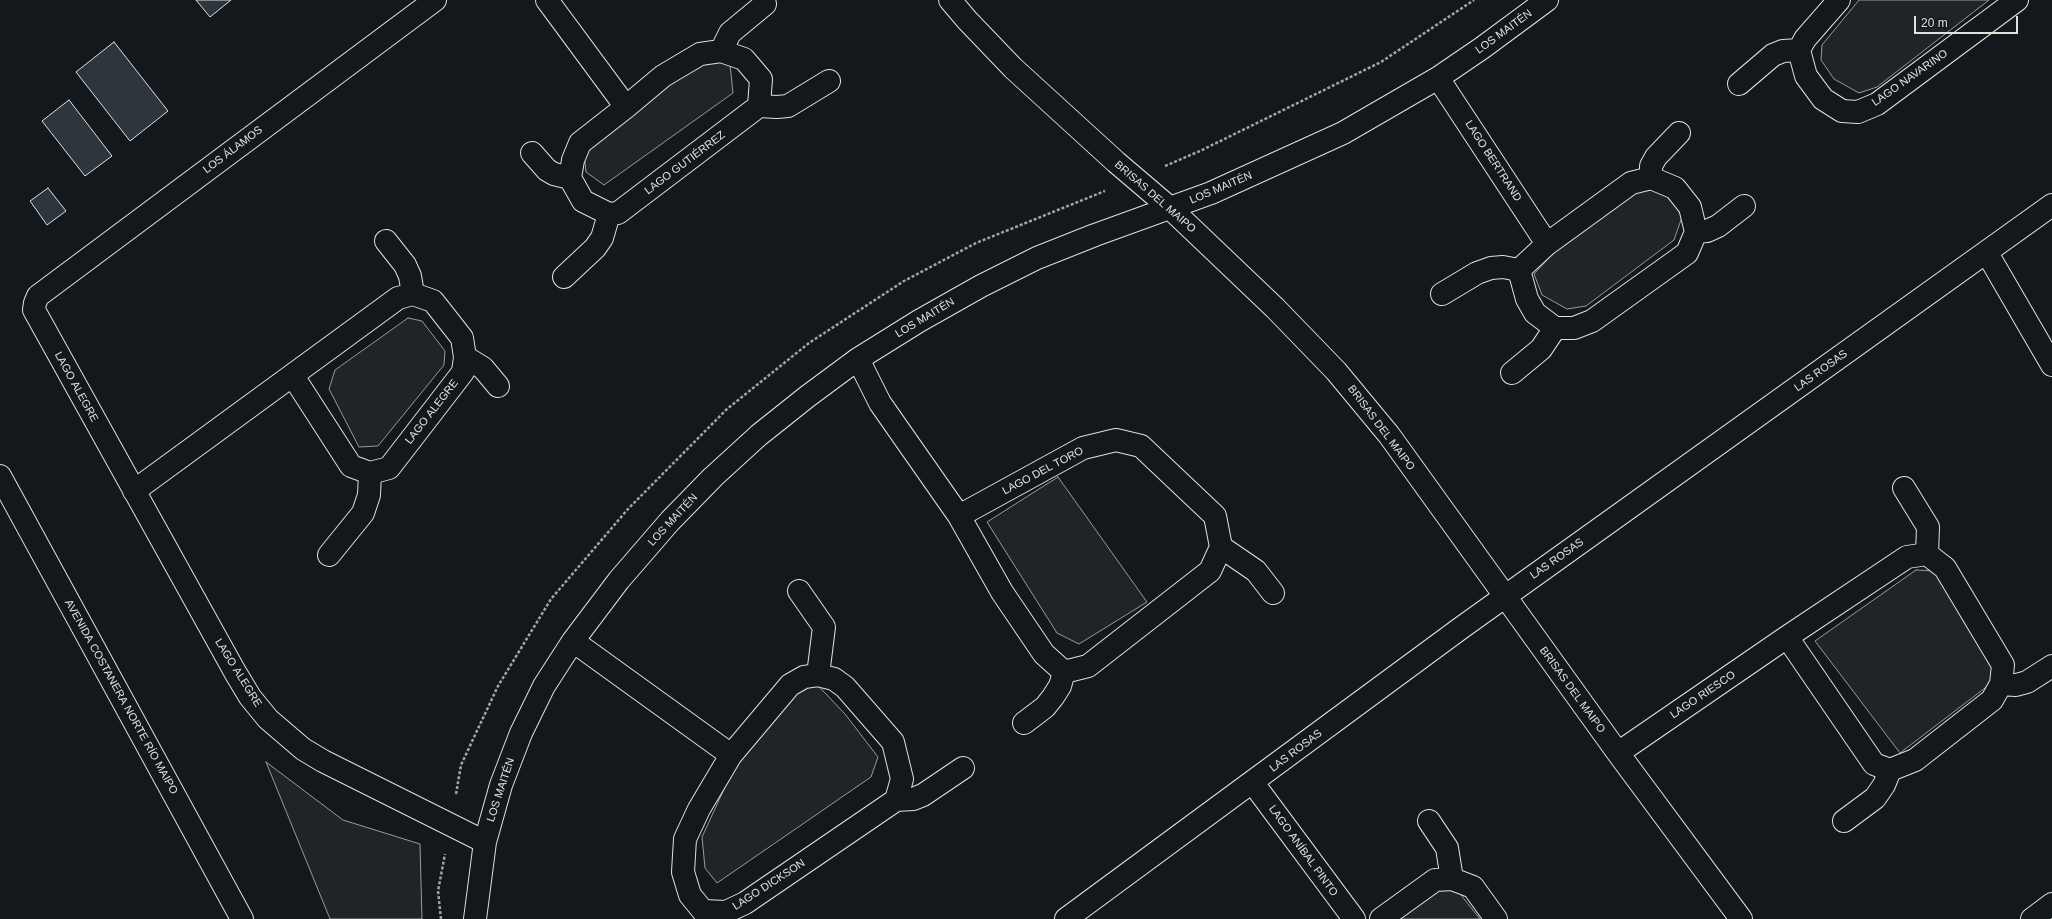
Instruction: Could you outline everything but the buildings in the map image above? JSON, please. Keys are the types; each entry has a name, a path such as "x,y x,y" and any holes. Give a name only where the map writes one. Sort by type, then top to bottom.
{"street":[{"name":"LOS ÁLAMOS","path":"35,303 38,296 435,0"},
{"path":"547,0 626,107"},
{"name":"BRISAS DEL MAIPO","path":"950,0 1013,68 1116,162 1170,208 1275,308 1336,371 1389,435 1618,753 1741,919"},
{"name":"LOS MAITÉN","path":"475,919 485,842 501,785 521,733 544,686 573,641 619,580 670,521 713,476 802,401 858,359 918,320 988,282 1037,258 1095,235 1211,193 1343,133 1438,78 1482,48 1547,0"},
{"path":"1739,84 1773,55 1783,51 1799,50 1805,39 1839,0"},
{"name":"LAGO NAVARINO","path":"1799,50 1806,76 1823,99 1842,111 1858,112 1877,104 2017,0"},
{"path":"721,51 730,32 765,4"},
{"path":"564,277 595,248 602,238 609,214 583,201 570,178 574,160 580,144 663,76 700,54 721,51 744,59 761,79 759,106 777,107 788,106 828,81"},
{"name":"LAGO BERTRAND","path":"1438,78 1548,244"},
{"name":"LAGO GUTIÉRREZ","path":"609,214 618,213 759,106"},
{"path":"1651,178 1651,166 1656,157 1679,133"},
{"path":"532,153 548,170 554,174 570,178"},
{"path":"1651,178 1675,188 1690,207 1696,232 1687,253 1592,321 1574,328 1555,328 1535,313 1527,299 1519,270 1548,244 1631,183 1651,178"},
{"name":"LAS ROSAS","path":"1066,919 1505,597 2052,205"},
{"path":"1696,232 1707,231 1718,226 1744,206"},
{"path":"134,491 398,298 413,294 410,276 405,265 386,241"},
{"path":"1987,253 2052,365"},
{"path":"1442,294 1477,273 1492,268 1503,266 1519,270"},
{"name":"LAGO ALEGRE","path":"370,473 389,468 463,372 465,357 462,338 433,301 413,294"},
{"name":"LAGO ALEGRE","path":"35,303 34,310 235,672 250,697 268,719 303,749 322,761 485,842"},
{"path":"1512,373 1542,349 1555,328"},
{"path":"465,357 483,368 498,386"},
{"path":"858,359 880,404 959,516 1006,599 1044,654 1064,672"},
{"path":"293,376 351,466 370,473 369,495 363,513 329,555"},
{"name":"LAGO DEL TORO","path":"959,516 1083,448 1116,440 1142,446 1215,516 1221,547"},
{"name":"AVENIDA COSTANERA NORTE RÍO MAIPO","path":"0,476 242,919"},
{"path":"1787,637 1874,764 1890,770 1915,760 1992,700 2001,684 2003,665 1945,568 1927,554 1928,527 1904,488"},
{"path":"1064,672 1088,666 1210,571 1221,547 1256,571 1273,593"},
{"name":"LAGO RIESCO","path":"1618,753 1907,557 1927,554"},
{"path":"799,591 824,627 818,675 834,679 845,687 893,742 902,779 896,800"},
{"path":"573,641 731,755"},
{"path":"2001,684 2016,685 2027,682 2052,666"},
{"path":"1024,723 1046,707 1053,697 1064,672"},
{"name":"LAGO DICKSON","path":"818,675 804,677 790,685 731,755 699,809 685,839 683,872 690,895 703,911 726,912 744,903 896,800 913,799 923,795 964,768"},
{"path":"1844,822 1875,798 1884,785 1890,770"},
{"name":"LAGO ANÍBAL PINTO","path":"1253,783 1354,919"},
{"path":"1429,821 1448,848 1452,879"},
{"path":"1381,919 1436,880 1452,879 1473,887 1496,919"},
{"path":"2032,919 2052,904"}],"shaded area":[{"path":"1859,0 1989,0 1877,87 1859,93 1834,79 1821,60 1822,45"},
{"path":"695,56 730,64 733,93 604,185 586,172 584,153"},
{"path":"1639,189 1655,189 1672,199 1682,217 1674,240 1586,306 1567,309 1542,295 1534,274 1562,244"},
{"path":"408,318 422,321 445,351 444,365 378,446 359,447 329,389 335,370"},
{"path":"1058,477 1147,602 1079,644 1057,633 987,522"},
{"path":"1916,570 1937,571 1996,667 1991,680 1985,688 1900,753 1815,641"},
{"path":"809,676 845,714 878,757 871,777 717,883 705,868 702,837 743,748"},
{"path":"266,762 343,820 420,844 422,919 330,919"},
{"path":"1450,881 1480,919 1397,919"}]}
